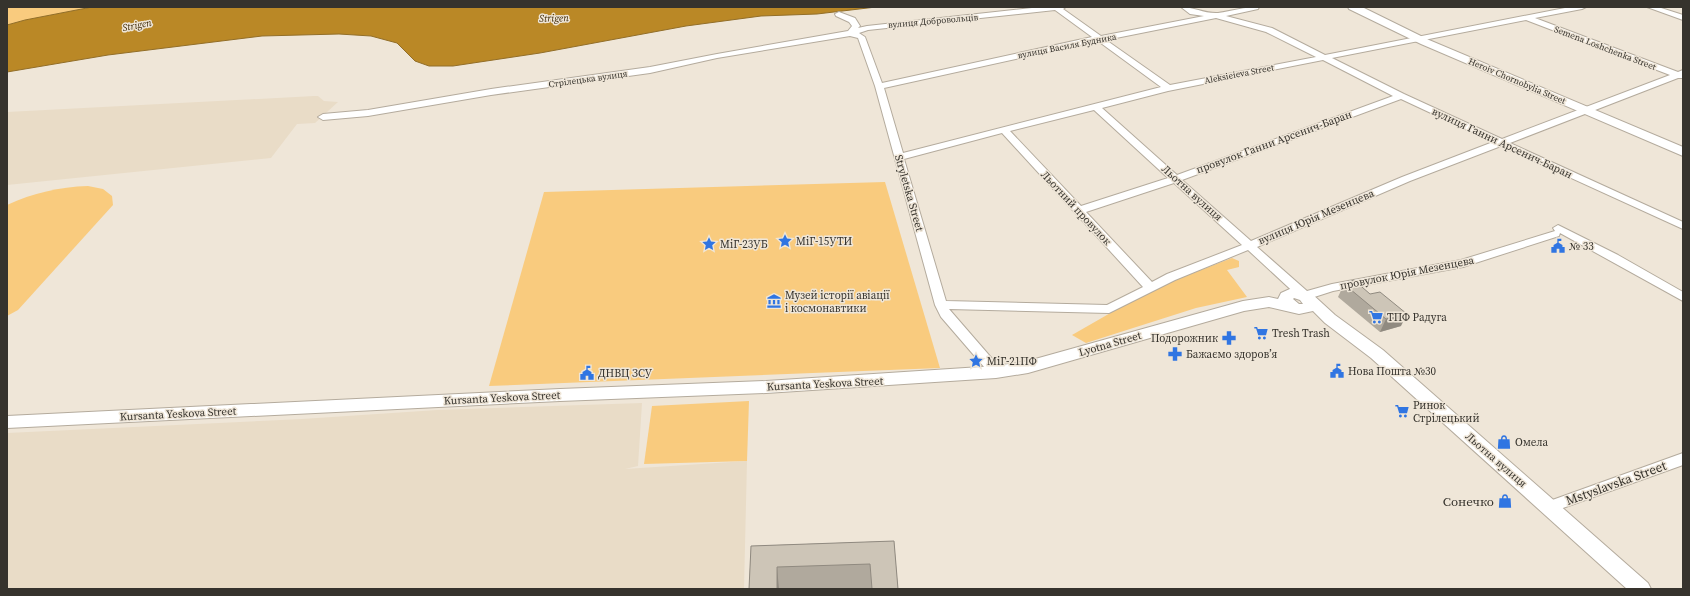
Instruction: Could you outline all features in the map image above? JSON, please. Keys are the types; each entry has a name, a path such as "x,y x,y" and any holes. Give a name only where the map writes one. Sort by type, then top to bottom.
{"main road":[{"name":"Heroiv Chornobylia Street","path":"1353,7 1418,39 1683,152"}],"street":[{"path":"1060,7 1100,39 1168,88"},
{"name":"вулиця Добровольців","path":"851,33 867,28 1060,7"},
{"path":"1185,7 1193,12 1214,15 1270,30 1322,57"},
{"name":"вулиця Василя Будника","path":"879,86 1045,49 1255,7"},
{"name":"Aleksieieva Street","path":"899,157 1168,88 1582,7"},
{"path":"1651,7 1683,18"},
{"path":"839,14 852,20 856,26 851,33"},
{"name":"Semena Loshchenka Street","path":"1527,18 1681,75"},
{"name":"Stryletska Street","path":"851,33 861,37 879,86 941,305 945,314 996,372"},
{"name":"Стрілецька вулиця","path":"323,117 368,113 491,92 643,71 851,33"},
{"name":"вулиця Ганни Арсенич-Баран","path":"1322,57 1401,96 1683,226"},
{"name":"вулиця Юрія Мезенцева","path":"941,305 1109,309 1150,287 1420,174 1584,110 1681,75"},
{"name":"провулок Ганни Арсенич-Баран","path":"1078,211 1175,178 1401,96"},
{"name":"Льотна вулиця","path":"1095,106 1250,245 1295,298 1330,319 1378,354 1641,589"},
{"name":"Льотний провулок","path":"1004,130 1150,287"},
{"name":"провулок Юрія Мезенцева","path":"1295,298 1332,288 1463,263 1556,231 1614,257 1683,296"},
{"name":"Льотна вулиця","path":"1269,302 1295,298"},
{"name":"Lyotna Street","path":"996,372 1028,367 1220,312 1243,306 1269,302"},
{"name":"Kursanta Yeskova Street","path":"7,422 560,395 758,388 996,372"},
{"name":"Mstyslavska Street","path":"1549,508 1683,459"}],"shaded area":[{"path":"7,7 92,7 7,25"},
{"path":"318,96 324,101 338,102 315,123 297,124 271,158 7,185 7,112"},
{"path":"885,182 940,368 489,386 544,192"},
{"path":"88,186 103,189 112,196 113,205 18,310 7,316 7,205 46,191"},
{"path":"1232,258 1239,261 1239,267 1227,270 1247,297 1196,308 1086,343 1072,335 1154,288"},
{"path":"749,401 747,461 644,464 652,406"},
{"path":"642,403 638,466 625,469 747,461 744,589 7,589 7,433 302,419 437,410"}],"water":[{"name":"Strigen","path":"92,7 876,7 817,14 761,16 686,26 540,53 453,66 429,66 415,61 397,43 371,36 339,34 262,36 108,55 7,72 7,25"}],"building":[{"path":"1354,280 1370,294 1380,292 1407,314 1386,319 1344,284"},
{"path":"894,541 898,589 872,589 870,564 777,567 777,589 749,589 751,546"}],"place":[{"name":"МіГ-15УТИ","path":"785,241"},
{"name":"МіГ-23УБ","path":"709,244"},
{"name":"№ 33","path":"1558,246"},
{"name":"Музей історії авіації і космонавтики","path":"774,301"},
{"name":"ТПФ Радуга","path":"1376,317"},
{"name":"Tresh Trash","path":"1261,333"},
{"name":"Подорожник","path":"1229,338"},
{"name":"Бажаємо здоров’я","path":"1175,354"},
{"name":"МіГ-21ПФ","path":"976,361"},
{"name":"Нова Пошта №30","path":"1337,371"},
{"name":"ДНВЦ ЗСУ","path":"587,373"},
{"name":"Ринок Стрілецький","path":"1402,411"},
{"name":"Омела","path":"1504,442"},
{"name":"Сонечко","path":"1505,501"}]}
